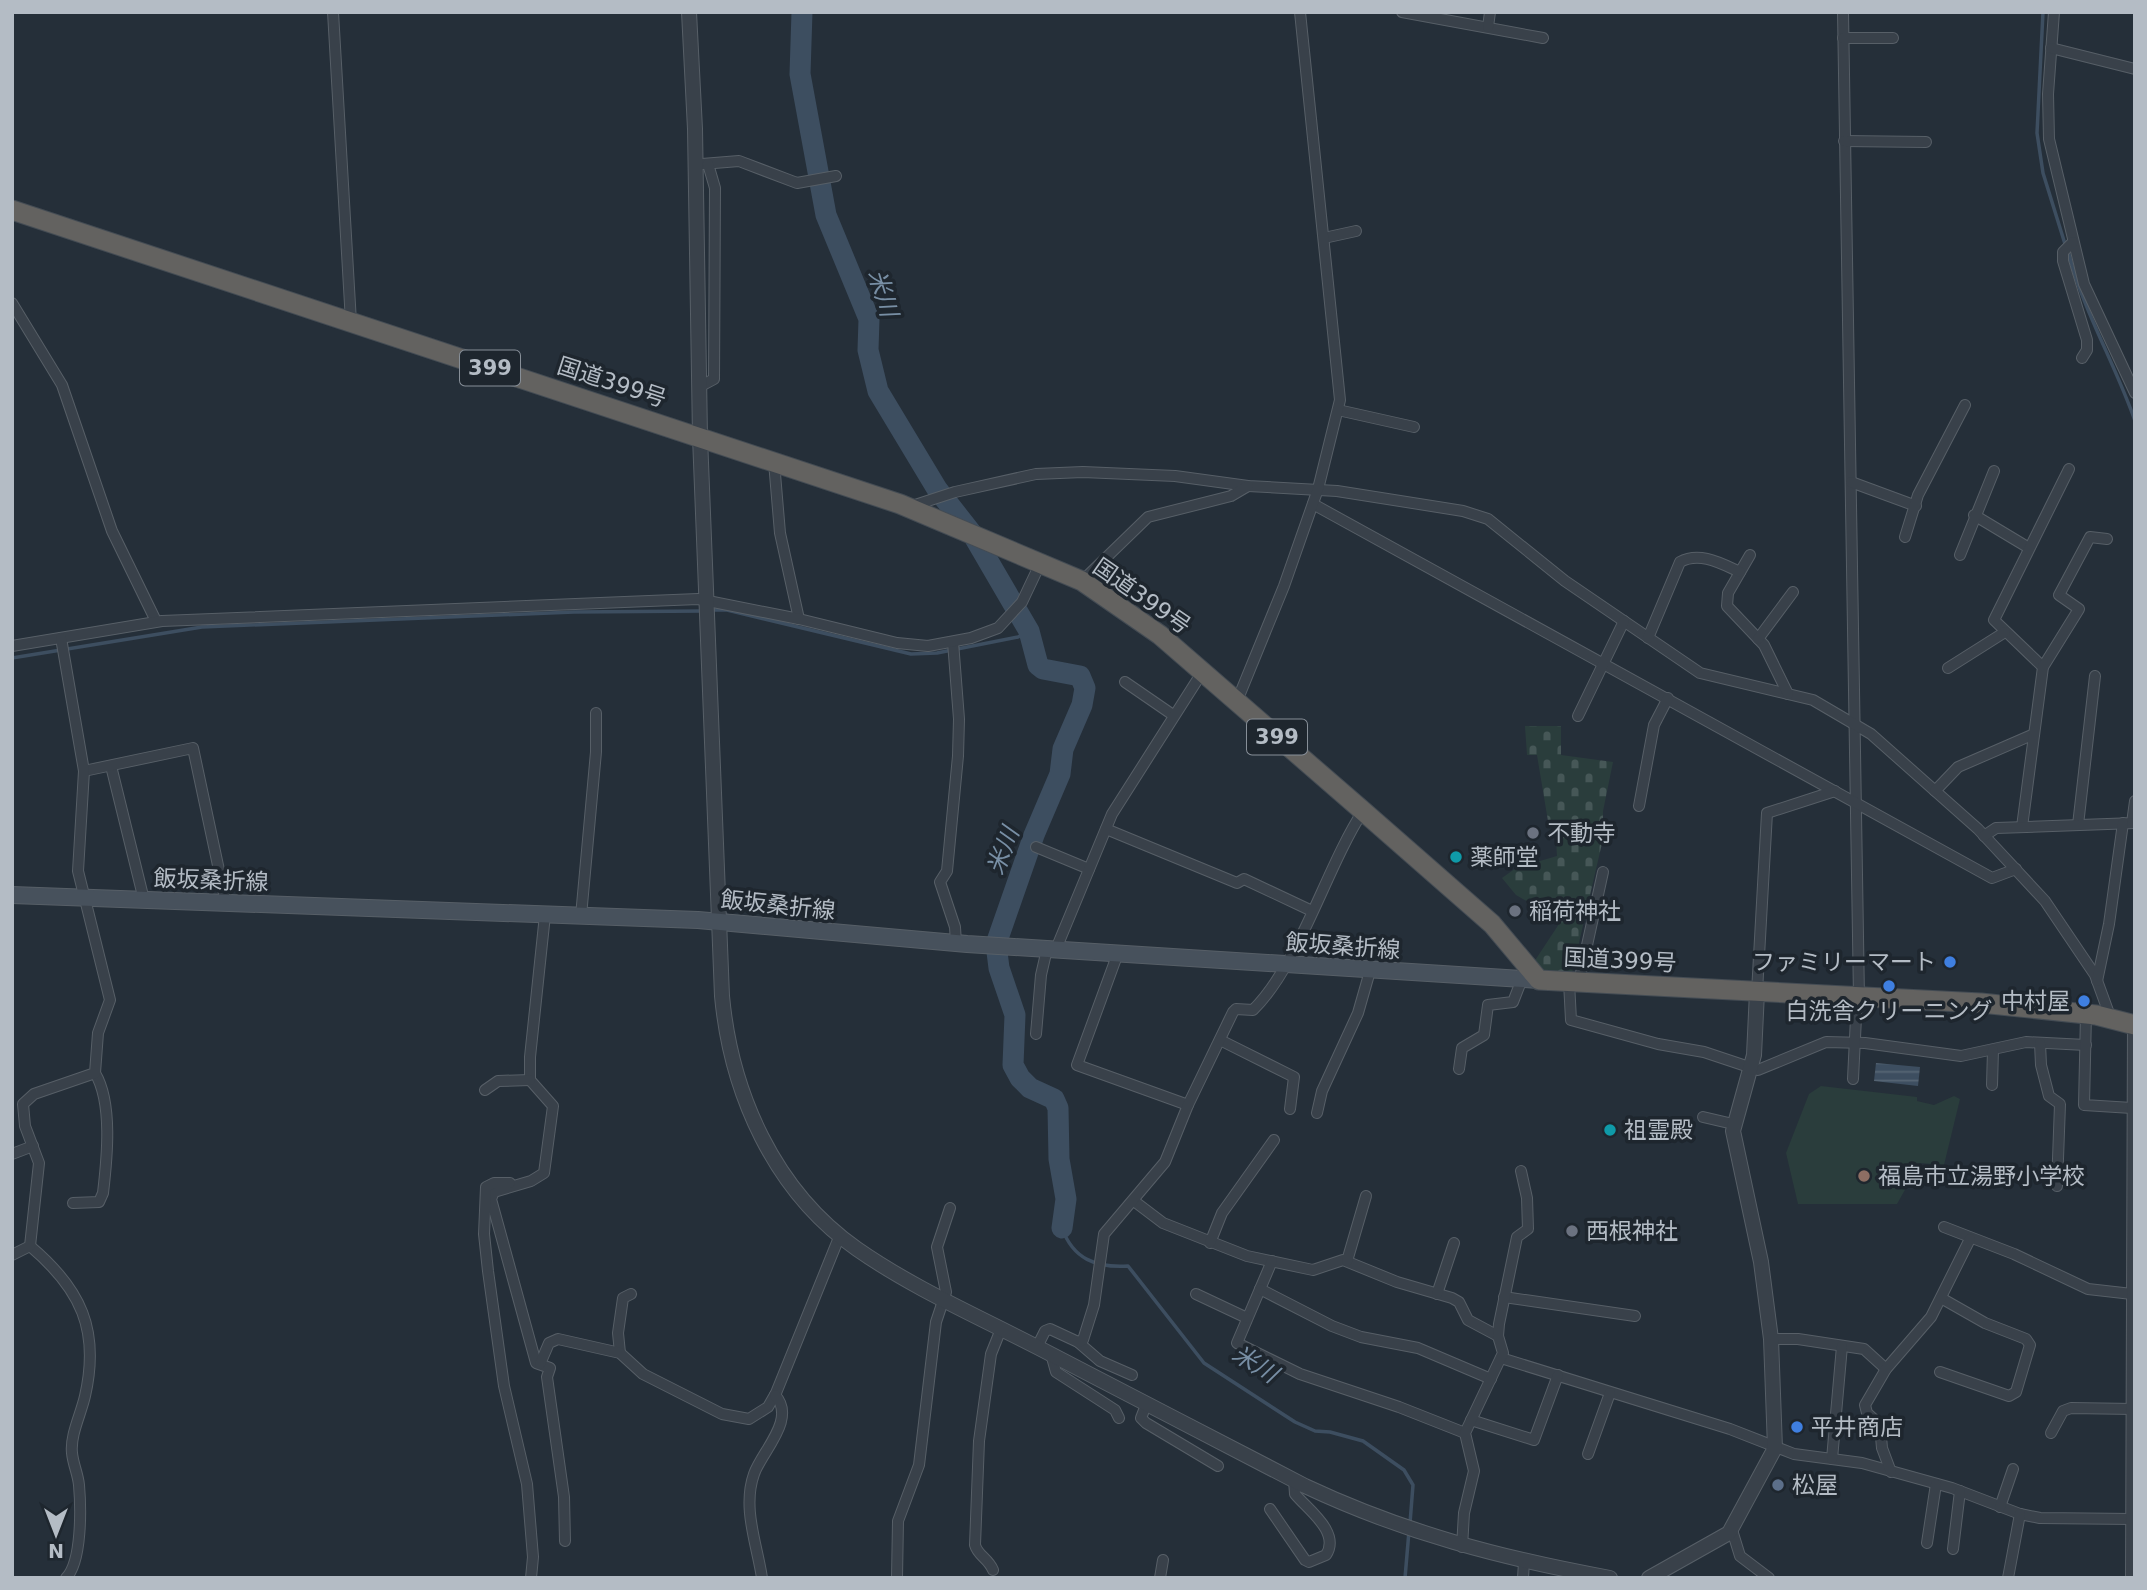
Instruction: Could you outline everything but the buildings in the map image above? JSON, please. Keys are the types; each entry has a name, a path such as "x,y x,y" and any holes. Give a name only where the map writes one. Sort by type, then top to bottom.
{"highway":[{"name":"国道399号","path":"12,211 908,508 1082,581 1130,612 1203,671 1492,924 1531,979 1981,1003 2086,1014 2134,1024"}],"main road":[{"name":"飯坂桑折線","path":"12,895 721,922 994,946 1531,979"}],"street":[{"path":"333,12 351,322"},
{"path":"689,12 702,164 700,437 725,1030 742,1098 757,1129 787,1176 815,1212 840,1235 857,1249 943,1300 1294,1480 1404,1528 1431,1538 1524,1562 1610,1578"},
{"path":"1237,701 1313,504 1338,410 1338,362 1300,12"},
{"path":"1402,12 1543,38"},
{"path":"1488,27 1490,12"},
{"path":"1843,12 1858,998 1853,1079"},
{"path":"2054,12 2049,139 2069,246 2135,393"},
{"path":"1843,38 1893,38"},
{"path":"2051,48 2135,69"},
{"path":"1844,141 1926,142"},
{"path":"702,164 738,161 791,182 826,178"},
{"path":"1324,238 1356,230"},
{"path":"2069,246 2064,274 2087,340 2087,350 2082,358"},
{"path":"12,303 62,385 113,531 156,621"},
{"path":"1905,537 1918,495 1965,405"},
{"path":"1338,410 1414,427"},
{"path":"774,462 780,533 799,619"},
{"path":"2043,667 1994,620 2069,469"},
{"path":"1960,555 1994,471"},
{"path":"908,508 954,492 1036,474 1083,472 1175,476 1248,486 1318,489 1463,510 1488,519 1523,550 1700,673 1813,700 1855,723 1984,836 2045,901 2097,981 2111,1019"},
{"path":"1851,482 1916,506"},
{"path":"1082,581 1148,517 1231,496 1248,486"},
{"path":"1313,504 1992,878 2016,869"},
{"path":"1974,515 2029,548"},
{"path":"2022,827 2043,667 2079,609 2059,595 2090,537 2107,539"},
{"path":"1750,555 1728,593 1727,606 1758,639 1788,694"},
{"path":"1648,638 1680,562 1690,558 1713,560 1740,572"},
{"path":"12,646 62,641 156,621 708,601 913,646 953,648 998,628 1013,615 1040,564"},
{"path":"1758,639 1793,592"},
{"path":"1578,716 1624,621"},
{"path":"1948,668 2005,632"},
{"path":"62,641 85,771 78,871 110,1000 99,1033 95,1073 100,1081 107,1135 103,1193 99,1202 73,1203"},
{"path":"953,648 959,719 958,757 947,871 940,883 947,911 955,927 956,943"},
{"path":"1036,1034 1041,975 1106,829 1173,715 1203,671"},
{"path":"2078,825 2095,676"},
{"path":"1125,682 1173,715"},
{"path":"1639,806 1654,725 1668,698"},
{"path":"581,916 596,752 596,713"},
{"path":"1935,791 1958,767 2034,734"},
{"path":"85,771 193,748 226,903"},
{"path":"111,766 144,900"},
{"path":"1649,1578 1732,1530 1775,1448 1771,1339 1761,1262 1733,1124 1751,1070 1762,853 1767,813 1836,791"},
{"path":"2097,981 2135,801"},
{"path":"1078,1342 1087,1333 1104,1234 1110,1223 1134,1201 1165,1162 1188,1105 1233,1012 1236,1009 1253,1010 1284,965 1345,839 1363,811"},
{"path":"1984,836 1996,828 2130,823"},
{"path":"1106,829 1237,883 1244,879 1312,911"},
{"path":"1036,847 1089,869"},
{"path":"1604,872 1574,982 1571,1020 1658,1044 1704,1052 1751,1070 1771,1067 1826,1042 1856,1042 1961,1056 1993,1051 2019,1043 2085,1045"},
{"path":"545,915 530,1080 553,1106 548,1166 538,1178 492,1194 491,1207 536,1363 550,1368 547,1377 564,1497 565,1541"},
{"path":"1118,953 1077,1065 1188,1105"},
{"path":"1317,1113 1322,1091 1358,1013 1370,971"},
{"path":"1484,1035 1488,1005 1513,1002 1531,979"},
{"path":"2084,1105 2086,1014"},
{"path":"2131,1578 2134,1495 2134,1024"},
{"path":"1460,1069 1462,1048 1484,1035 1497,1039"},
{"path":"1220,1040 1294,1077 1290,1109"},
{"path":"2040,1042 2041,1065 2049,1096 2060,1104 2133,1108"},
{"path":"1993,1051 1993,1086"},
{"path":"30,1247 39,1170 25,1126 23,1112 27,1099 95,1073"},
{"path":"485,1090 498,1081 530,1080"},
{"path":"2057,1186 2060,1104"},
{"path":"1703,1117 1733,1124"},
{"path":"1210,1243 1222,1213 1274,1140"},
{"path":"12,1154 33,1146"},
{"path":"1462,1546 1464,1513 1474,1471 1465,1433 1503,1353 1498,1336 1504,1297 1517,1237 1528,1229 1527,1198 1521,1171"},
{"path":"516,1185 507,1182 486,1187 484,1234 504,1386 527,1484 533,1557 531,1578"},
{"path":"1347,1261 1366,1196"},
{"path":"1134,1201 1163,1223 1210,1243 1313,1270 1335,1261 1347,1261 1459,1302 1468,1320 1498,1336"},
{"path":"897,1578 898,1521 919,1465 936,1322 946,1285 937,1247 950,1208"},
{"path":"1944,1227 2014,1254 2088,1289 2133,1294"},
{"path":"540,1364 549,1343 558,1339 620,1353 643,1374 735,1419 749,1419 768,1407 775,1395 840,1235"},
{"path":"1891,1472 1882,1448 1880,1425 1867,1413 1865,1405 1886,1369 1931,1317 1970,1239"},
{"path":"1437,1294 1454,1243"},
{"path":"12,1255 30,1247"},
{"path":"30,1247 66,1280 75,1293 92,1351 85,1396 72,1444 80,1503 75,1566 65,1578"},
{"path":"1272,1261 1237,1343 1300,1374 1399,1407 1465,1433"},
{"path":"1260,1289 1342,1330 1361,1337 1418,1348 1491,1379"},
{"path":"620,1353 619,1316 624,1298 631,1294"},
{"path":"1196,1294 1248,1318"},
{"path":"1504,1297 1635,1316"},
{"path":"1940,1373 2009,1396 2016,1392 2030,1345 2026,1339 1985,1323 1941,1298"},
{"path":"993,1570 988,1560 977,1553 976,1505 978,1452 991,1354 1001,1329"},
{"path":"1037,1347 1045,1331 1050,1329 1078,1342 1100,1361 1132,1375"},
{"path":"1771,1339 1798,1339 1864,1349 1886,1369"},
{"path":"1832,1459 1842,1346"},
{"path":"1051,1354 1056,1372 1115,1410 1119,1418"},
{"path":"1501,1358 1730,1429 1794,1454 1891,1472 1960,1491 2020,1514 2040,1518 2133,1519"},
{"path":"1471,1420 1534,1440 1558,1375"},
{"path":"1588,1454 1610,1393"},
{"path":"762,1578 750,1522 751,1489 758,1464 782,1420 782,1406 775,1395"},
{"path":"1146,1405 1141,1418 1146,1423 1218,1466"},
{"path":"2051,1433 2063,1411 2071,1408 2133,1409"},
{"path":"2000,1507 2013,1469"},
{"path":"1270,1509 1305,1560 1309,1562 1326,1555 1329,1546 1321,1521 1295,1494 1294,1480"},
{"path":"1927,1543 1936,1484"},
{"path":"1953,1549 1960,1491"},
{"path":"2008,1578 2020,1514"},
{"path":"1732,1530 1740,1556 1769,1578"},
{"path":"1160,1578 1163,1560"},
{"path":"1523,1578 1524,1562"}],"green space":[{"path":"1525,726 1561,726 1561,755 1613,762 1603,811 1603,839 1571,977 1550,974 1534,962 1561,921 1516,895 1502,878 1516,868 1557,856 1555,821 1548,821 1537,755 1527,755"},
{"path":"1821,1086 1917,1097 1917,1101 1934,1105 1954,1096 1960,1099 1944,1165 1920,1163 1897,1204 1798,1204 1786,1153 1809,1094"}],"water":[{"path":"1876,1063 1920,1067 1918,1086 1874,1081"}],"waterway":[{"name":"米川","path":"802,12 800,74 826,215 869,319 868,350 878,391 937,489 973,535 1029,631 1038,665 1043,669 1080,676 1085,688 1082,705 1063,749 1060,774 1034,835 996,944 999,968 1015,1015 1013,1065 1030,1088 1054,1099 1058,1108 1059,1159 1066,1199 1062,1228"},
{"path":"2043,12 2037,133 2043,173 2065,244"},
{"path":"2068,251 2082,295 2135,421"},
{"path":"711,610 727,610 911,654 937,653 1018,637 1029,631"},
{"path":"12,658 202,627 574,612 704,611"},
{"name":"米川","path":"1062,1228 1072,1247 1087,1259 1106,1265 1128,1266 1204,1363 1295,1422 1315,1431 1363,1441 1404,1470 1413,1485 1410,1523"},
{"name":"米川","path":"1405,1578 1409,1531"}],"place":[{"name":"不動寺","path":"1533,833"},
{"name":"薬師堂","path":"1456,857"},
{"name":"稲荷神社","path":"1515,911"},
{"name":"ファミリーマート","path":"1950,962"},
{"name":"白洗舎クリーニング","path":"1889,986"},
{"name":"中村屋","path":"2084,1001"},
{"name":"祖霊殿","path":"1610,1130"},
{"name":"福島市立湯野小学校","path":"1864,1176"},
{"name":"西根神社","path":"1572,1231"},
{"name":"平井商店","path":"1797,1427"},
{"name":"松屋","path":"1778,1485"}]}
